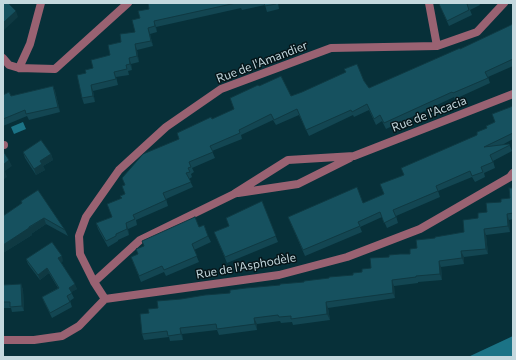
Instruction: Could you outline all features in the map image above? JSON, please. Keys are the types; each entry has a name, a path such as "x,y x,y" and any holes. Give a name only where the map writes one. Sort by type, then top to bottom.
{"street":[{"path":"19,68 30,44 41,3"},
{"path":"3,58 9,65 19,68 55,69 128,3"},
{"path":"429,3 437,46"},
{"name":"Rue de l'Amandier","path":"105,299 94,282 80,254 79,236 86,217 119,170 166,127 221,89 331,48 437,46 477,32 504,3"},
{"name":"Rue de l'Acacia","path":"234,194 298,184 354,156 513,94"},
{"name":"Rue de l'Acacia","path":"94,282 140,240 234,194 288,160 354,156"},
{"name":"Rue de l'Asphodèle","path":"105,299 279,275 347,257 420,228 510,177 513,173"},
{"path":"3,340 34,340 62,336 79,326 105,299"}],"water":[{"path":"23,122 26,129 14,134 11,127"},
{"path":"513,336 513,357 468,357"}],"building":[{"path":"3,3 8,3 16,11 3,23"},
{"path":"148,3 236,3 154,21 155,26 148,28 151,41 135,44 137,56 129,58 130,64 126,65 127,69 114,72 116,79 91,85 93,96 82,98 77,75 86,73 85,70 93,68 91,60 110,55 108,45 121,42 120,34 135,32 132,20 140,18 138,11 149,9"},
{"path":"264,3 276,3 276,4 265,6"},
{"path":"469,3 467,4 469,10 447,21 439,4"},
{"path":"513,24 513,59 485,72 488,78 453,93 452,92 384,123 380,115 374,119 367,104 352,112 351,110 306,130 297,109 274,120 271,114 239,130 240,133 210,146 213,152 189,162 191,167 188,168 190,172 186,173 191,182 163,193 166,200 133,215 135,219 126,223 127,229 116,234 116,236 106,241 96,223 112,217 107,204 122,198 120,196 125,194 122,186 125,185 122,178 143,154 179,139 177,133 211,117 212,119 234,109 230,98 281,76 291,96 346,72 344,69 357,64 364,81 369,88 460,49"},
{"path":"53,86 58,107 26,114 25,110 3,119 3,95 9,92 11,96"},
{"path":"513,106 513,133 484,147 510,145 490,155 493,162 481,167 483,172 472,176 470,171 436,186 438,191 393,210 396,217 384,223 380,212 358,222 360,226 303,250 288,217 357,187 363,203 384,194 380,184 404,175 401,168 477,135 477,132 487,128 486,126 495,122 492,114"},
{"path":"41,140 51,154 40,161 42,164 34,169 23,152"},
{"path":"3,151 9,160 3,165"},
{"path":"509,188 513,188 513,213 507,214 508,226 484,229 486,249 461,251 462,258 439,261 440,274 392,280 393,293 326,302 327,314 291,319 291,316 279,317 278,315 254,318 255,324 217,329 216,324 180,328 181,334 168,336 167,331 142,334 140,314 149,313 148,309 158,308 157,301 230,293 230,290 353,275 353,273 362,272 362,269 371,268 370,258 410,254 410,249 417,248 416,240 464,232 463,220 478,218 478,213 487,212 486,203 501,202 501,199 510,198"},
{"path":"38,190 65,230 44,218 3,245 3,216 22,203 21,201"},
{"path":"262,201 276,236 225,257 214,232 229,226 226,218"},
{"path":"195,217 199,227 204,225 208,236 192,244 197,256 164,270 162,266 139,276 131,257 138,254 136,249 144,246 142,241"},
{"path":"52,242 62,256 58,258 75,284 69,288 72,293 67,296 70,302 50,313 42,297 59,288 47,268 38,275 26,259"},
{"path":"21,284 22,306 10,307 10,302 3,302 3,285"}]}
